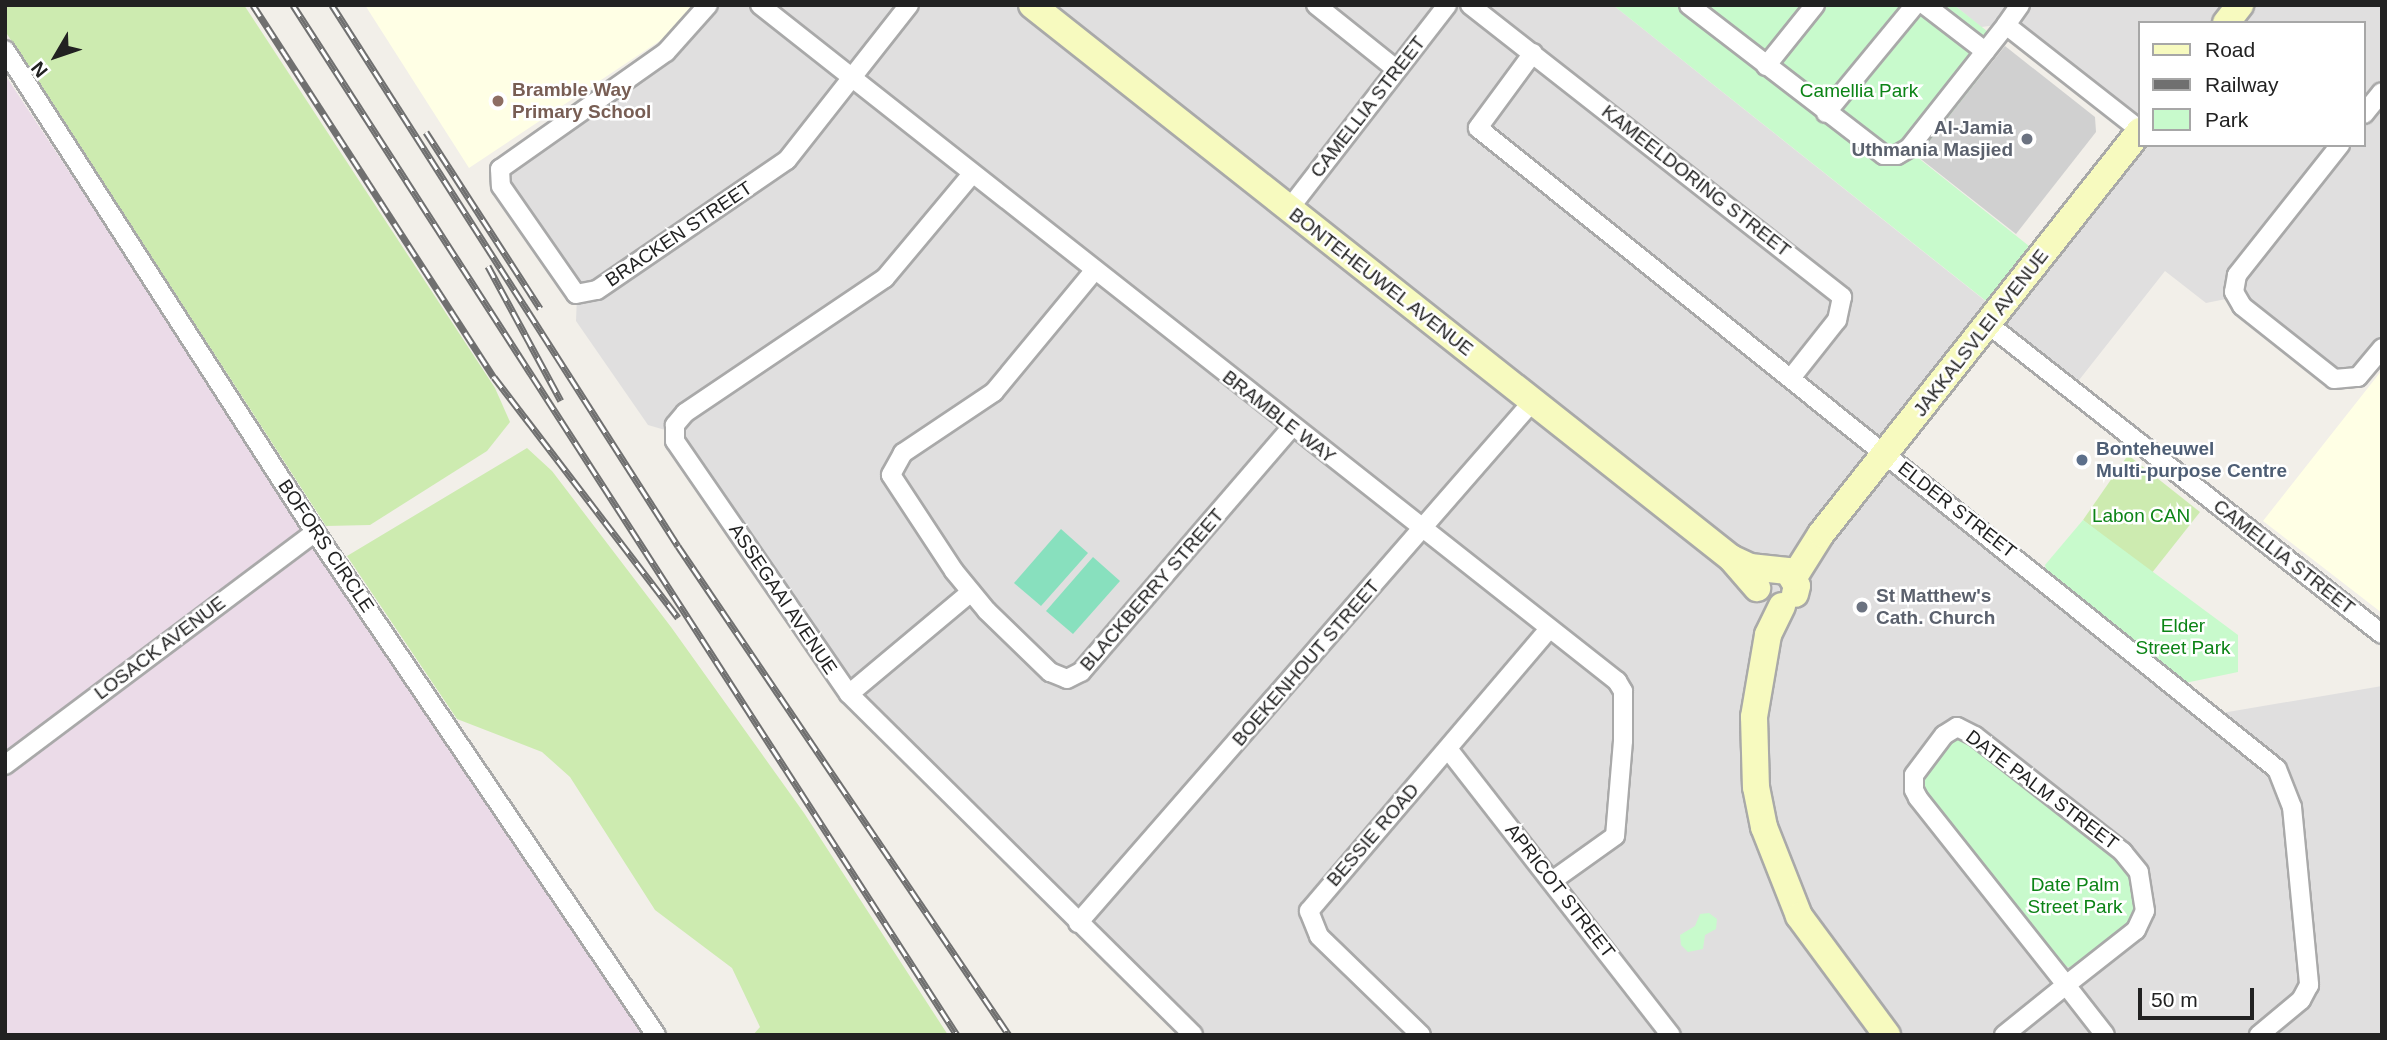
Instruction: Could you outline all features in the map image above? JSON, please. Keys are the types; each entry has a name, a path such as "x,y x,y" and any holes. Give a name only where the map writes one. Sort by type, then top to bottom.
{"street":[{"name":"BRACKEN STREET","path":"708,5 666,52 500,169 501,186 576,294 597,290 775,170 909,5"},
{"name":"BRAMBLE WAY","path":"760,5 1548,630 1618,681 1623,691 1615,836 1552,881"},
{"name":"BONTEHEUWEL AVENUE","path":"1032,5 1731,558 1774,585"},
{"path":"1316,5 1396,69"},
{"name":"CAMELLIA STREET","path":"1289,209 1447,5"},
{"name":"KAMEELDORING STREET","path":"1471,5 1842,297 1837,320 1790,378"},
{"path":"1689,5 1873,150 1897,155 1909,148 2020,5"},
{"path":"1766,66 1815,5"},
{"path":"1825,113 1915,5"},
{"path":"1926,5 1985,51"},
{"path":"2228,21 2240,5"},
{"path":"2006,25 2138,129"},
{"name":"BOFORS CIRCLE","path":"5,50 315,532 656,1035"},
{"name":"ELDER STREET","path":"1533,53 1478,128 2277,769 2292,807 2309,985 2301,1000 2259,1035"},
{"path":"2366,112 2382,92"},
{"name":"JAKKALSVLEI AVENUE","path":"1774,585 1821,534 2138,134"},
{"path":"2338,147 2237,275 2234,292 2242,306 2333,379 2358,377 2382,348"},
{"name":"ASSEGAAI AVENUE","path":"972,174 885,278 685,413 675,425 675,441 849,694 1193,1035"},
{"name":"BLACKBERRY STREET","path":"1094,271 994,392 903,453 892,467 899,491 971,592 1050,672 1059,678 1074,677 1292,427"},
{"name":"CAMELLIA STREET","path":"1988,324 2382,634"},
{"name":"BOEKENHOUT STREET","path":"1078,923 1532,402"},
{"name":"LOSACK AVENUE","path":"5,765 315,532"},
{"path":"1774,585 1760,668 1754,767 1773,860 1809,932 1887,1035"},
{"path":"849,694 971,592"},
{"name":"BESSIE ROAD","path":"1421,1035 1319,936 1309,911 1548,630"},
{"name":"DATE PALM STREET","path":"2004,1035 2066,985 2142,922 2139,872 2123,852 1975,736 1957,727 1944,735 1914,775 1913,790 2066,985"},
{"name":"APRICOT STREET","path":"1448,749 1671,1035"},
{"path":"2066,985 2105,1035"}],"shaded area":[{"name":"Bramble Way Primary School","path":"365,5 692,5 670,34 469,168"},
{"path":"707,5 1613,5 1998,311 2138,134 2138,147 2366,147 2366,21 2138,21 2138,129 2014,23 1981,27 1954,5 2382,5 2382,346 2347,380 2236,297 2206,303 2165,271 2072,389 1988,324 1887,453 2216,714 2382,686 2382,1035 1191,1035 848,695 672,432 648,425 576,321 577,295 498,169 665,51"},
{"path":"2005,46 2095,117 2096,132 2016,234 1917,156"},
{"path":"5,75 642,1035 5,1035"},
{"path":"2382,370 2382,613 2263,521"}],"green space":[{"path":"5,5 244,5 495,388 510,422 487,451 370,525 326,526 5,31"},
{"name":"Camellia Park","path":"1613,5 1954,5 1997,39 1972,71 1980,77 1917,157 2029,246 1986,301"},
{"path":"527,448 552,471 671,627 804,813 948,1035 753,1035 760,1027 732,968 655,910 570,777 542,752 457,719 347,556"},
{"name":"Labon CAN","path":"2128,455 2200,512 2151,574 2083,520"},
{"name":"Elder Street Park","path":"2083,520 2238,635 2238,672 2185,683 2047,573 2045,565"},
{"path":"1061,529 1088,553 1041,606 1014,583"},
{"path":"1093,557 1120,581 1073,634 1046,611"},
{"name":"Date Palm Street Park","path":"1957,738 1968,740 2130,869 2137,906 2130,925 2074,968 2059,965 1924,793 1922,777"},
{"path":"1709,913 1717,919 1716,929 1705,935 1703,949 1688,952 1681,945 1680,935 1695,926 1700,914"}],"railway":[{"path":"253,5 494,377 678,618"},
{"path":"293,5 957,1035"},
{"path":"332,5 678,546 1009,1035"},
{"path":"426,132 540,308"},
{"path":"488,266 561,401"}],"place":[{"name":"Bramble Way Primary School","path":"498,101"},
{"name":"Al-Jamia Uthmania Masjied","path":"2027,139"},
{"name":"Bonteheuwel Multi-purpose Centre","path":"2082,460"},
{"name":"St Matthew's Cath. Church","path":"1862,607"}]}
